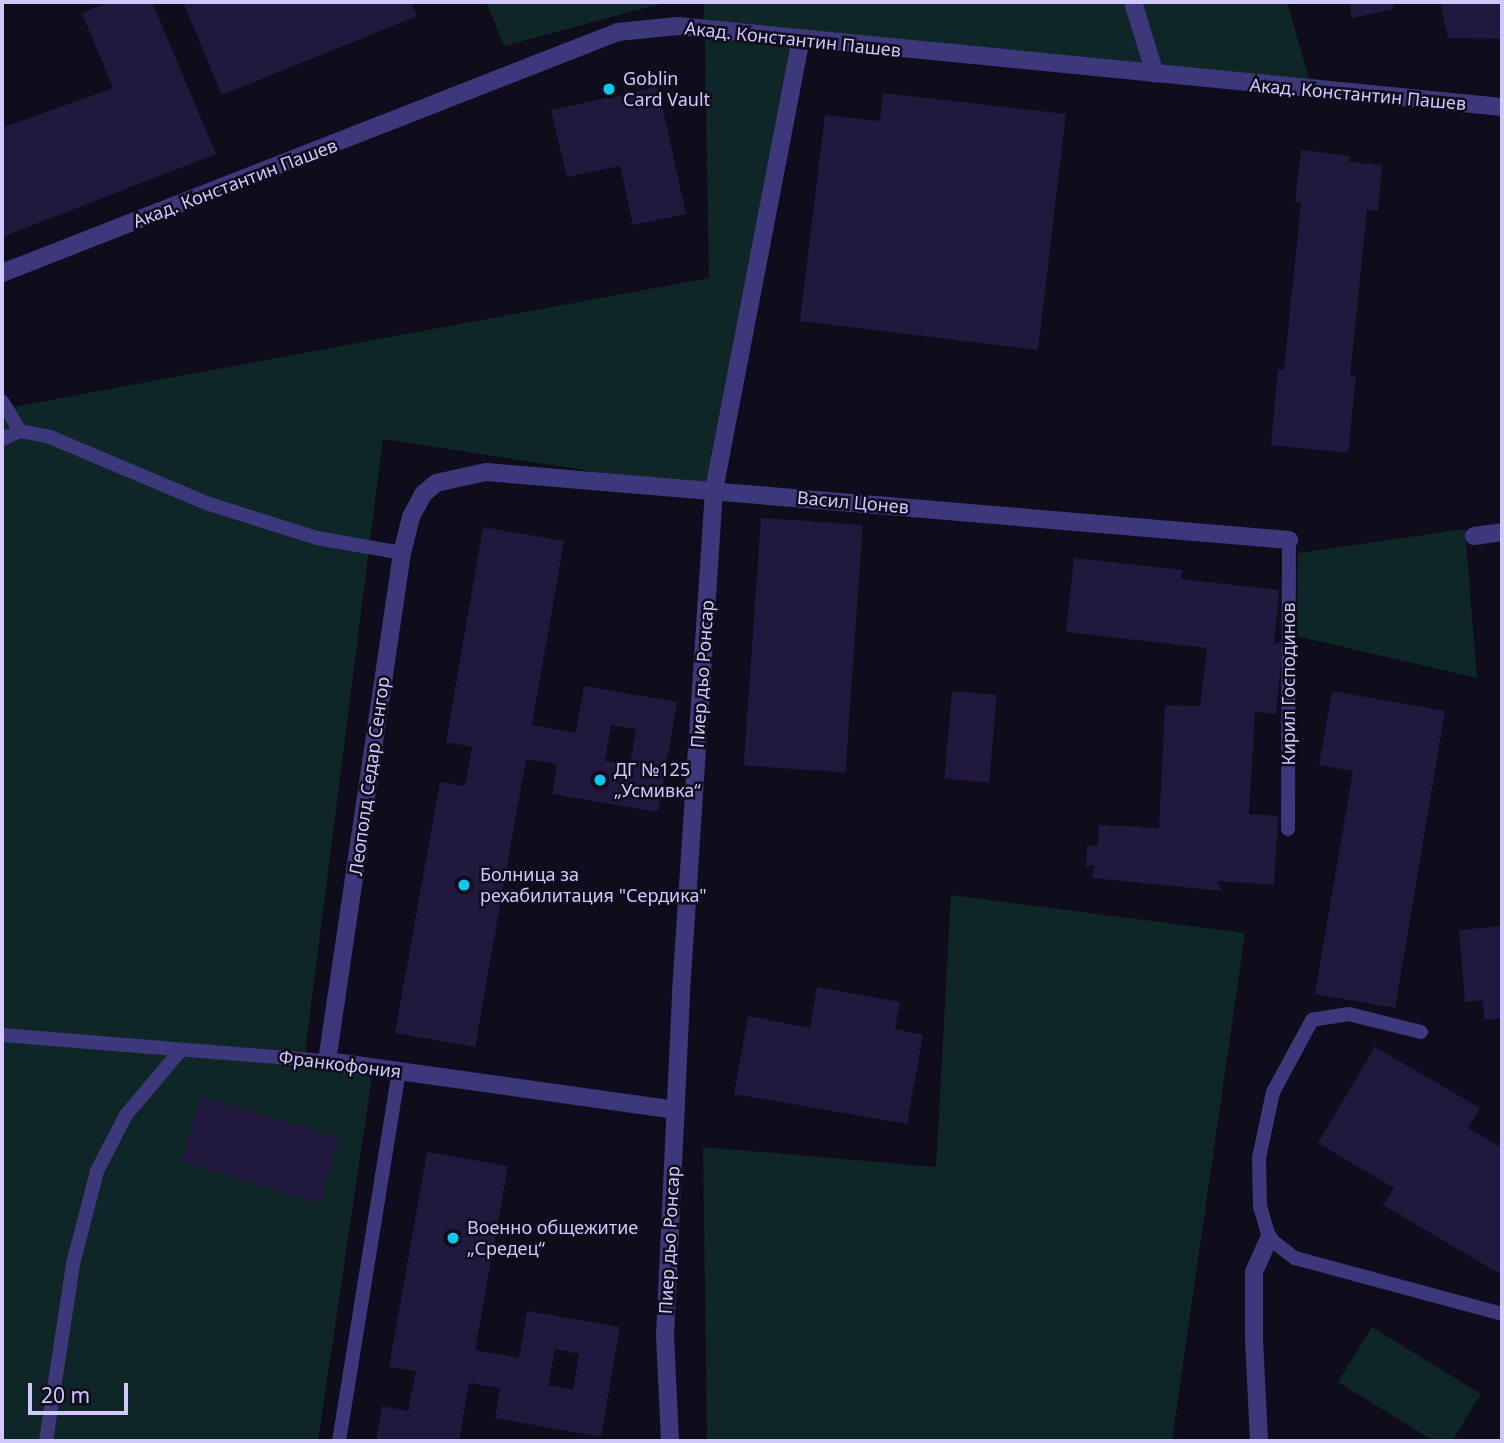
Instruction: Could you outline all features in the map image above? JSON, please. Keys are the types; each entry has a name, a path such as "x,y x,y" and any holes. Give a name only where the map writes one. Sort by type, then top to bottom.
{"street":[{"path":"1133,2 1155,74"},
{"name":"Акад. Константин Пашев","path":"2,273 618,32 678,26 1502,107"},
{"name":"Пиер дьо Ронсар","path":"670,1441 665,1335 713,490 801,40"},
{"name":"Васил Цонев","path":"423,494 436,483 486,472 1289,540"},
{"name":"Леополд Седар Сенгор","path":"327,1061 402,553 411,517 423,494"},
{"path":"1474,536 1502,532"},
{"name":"Франкофония","path":"327,1061 676,1110"},
{"path":"1259,1441 1254,1272 1269,1238"}],"lane":[{"path":"2,401 20,431"},
{"path":"2,439 20,431 50,437 206,503 317,538 402,553"},
{"name":"Кирил Господинов","path":"1288,829 1289,540"},
{"path":"1421,1032 1349,1014 1312,1020 1273,1092 1258,1158 1260,1206 1269,1238 1295,1258 1502,1314"},
{"name":"Франкофония","path":"2,1035 327,1061"},
{"path":"46,1441 73,1264 97,1171 126,1115 181,1050"},
{"path":"339,1441 399,1071"}],"green space":[{"path":"486,2 667,2 504,46"},
{"path":"704,2 1287,2 1312,89 801,40 714,490 383,439 305,1053 374,1063 318,1441 2,1441 2,409 709,278"},
{"path":"1465,529 1477,678 1296,636 1298,553"},
{"path":"951,895 1245,933 1172,1441 707,1441 703,1147 936,1167"},
{"path":"1372,1327 1481,1394 1452,1441 1434,1441 1338,1382"}],"building":[{"path":"108,2 152,2 216,154 2,237 2,128 113,88 82,13"},
{"path":"183,2 411,2 417,16 222,95"},
{"path":"1349,2 1392,2 1394,9 1352,18"},
{"path":"1440,2 1502,2 1502,39 1448,38"},
{"path":"658,87 686,214 633,225 620,166 567,177 551,110"},
{"path":"883,93 1066,114 1038,350 800,321 825,115 880,121"},
{"path":"1301,150 1350,156 1349,162 1382,165 1378,211 1367,210 1350,377 1356,377 1348,453 1271,445 1278,369 1284,370 1301,203 1295,202"},
{"path":"761,518 863,525 845,773 744,765"},
{"path":"483,527 564,541 532,725 576,733 584,686 677,702 658,812 552,794 557,764 526,759 475,1047 395,1033 440,782 465,786 472,747 446,742","holes":["611,725 636,729 630,765 605,761"]},
{"path":"1074,558 1182,570 1181,579 1279,590 1274,644 1283,641 1276,714 1255,712 1249,814 1278,816 1274,885 1217,881 1222,891 1092,878 1094,865 1086,867 1087,845 1098,846 1099,825 1159,828 1165,705 1200,706 1207,648 1066,632"},
{"path":"952,691 997,695 989,783 944,779"},
{"path":"1332,691 1445,711 1395,1008 1315,994 1353,771 1319,765"},
{"path":"1502,926 1502,1018 1484,1020 1483,1000 1465,1002 1459,930"},
{"path":"817,987 900,1002 895,1029 923,1035 907,1124 734,1094 748,1016 810,1028"},
{"path":"1375,1047 1480,1108 1468,1128 1502,1148 1502,1275 1383,1205 1394,1188 1318,1143"},
{"path":"201,1096 340,1138 320,1203 181,1161"},
{"name":"Военно общежитие „Средец“","path":"427,1152 508,1166 475,1350 519,1358 527,1311 620,1327 601,1437 495,1418 500,1388 469,1383 459,1441 376,1441 382,1406 408,1411 416,1371 389,1367","holes":["555,1349 579,1354 573,1390 548,1385"]}],"place":[{"name":"Goblin Card Vault","path":"609,89"},
{"name":"ДГ №125 „Усмивка“","path":"600,780"},
{"name":"Болница за рехабилитация \"Сердика\"","path":"464,885"},
{"name":"Военно общежитие „Средец“","path":"453,1238"}]}
